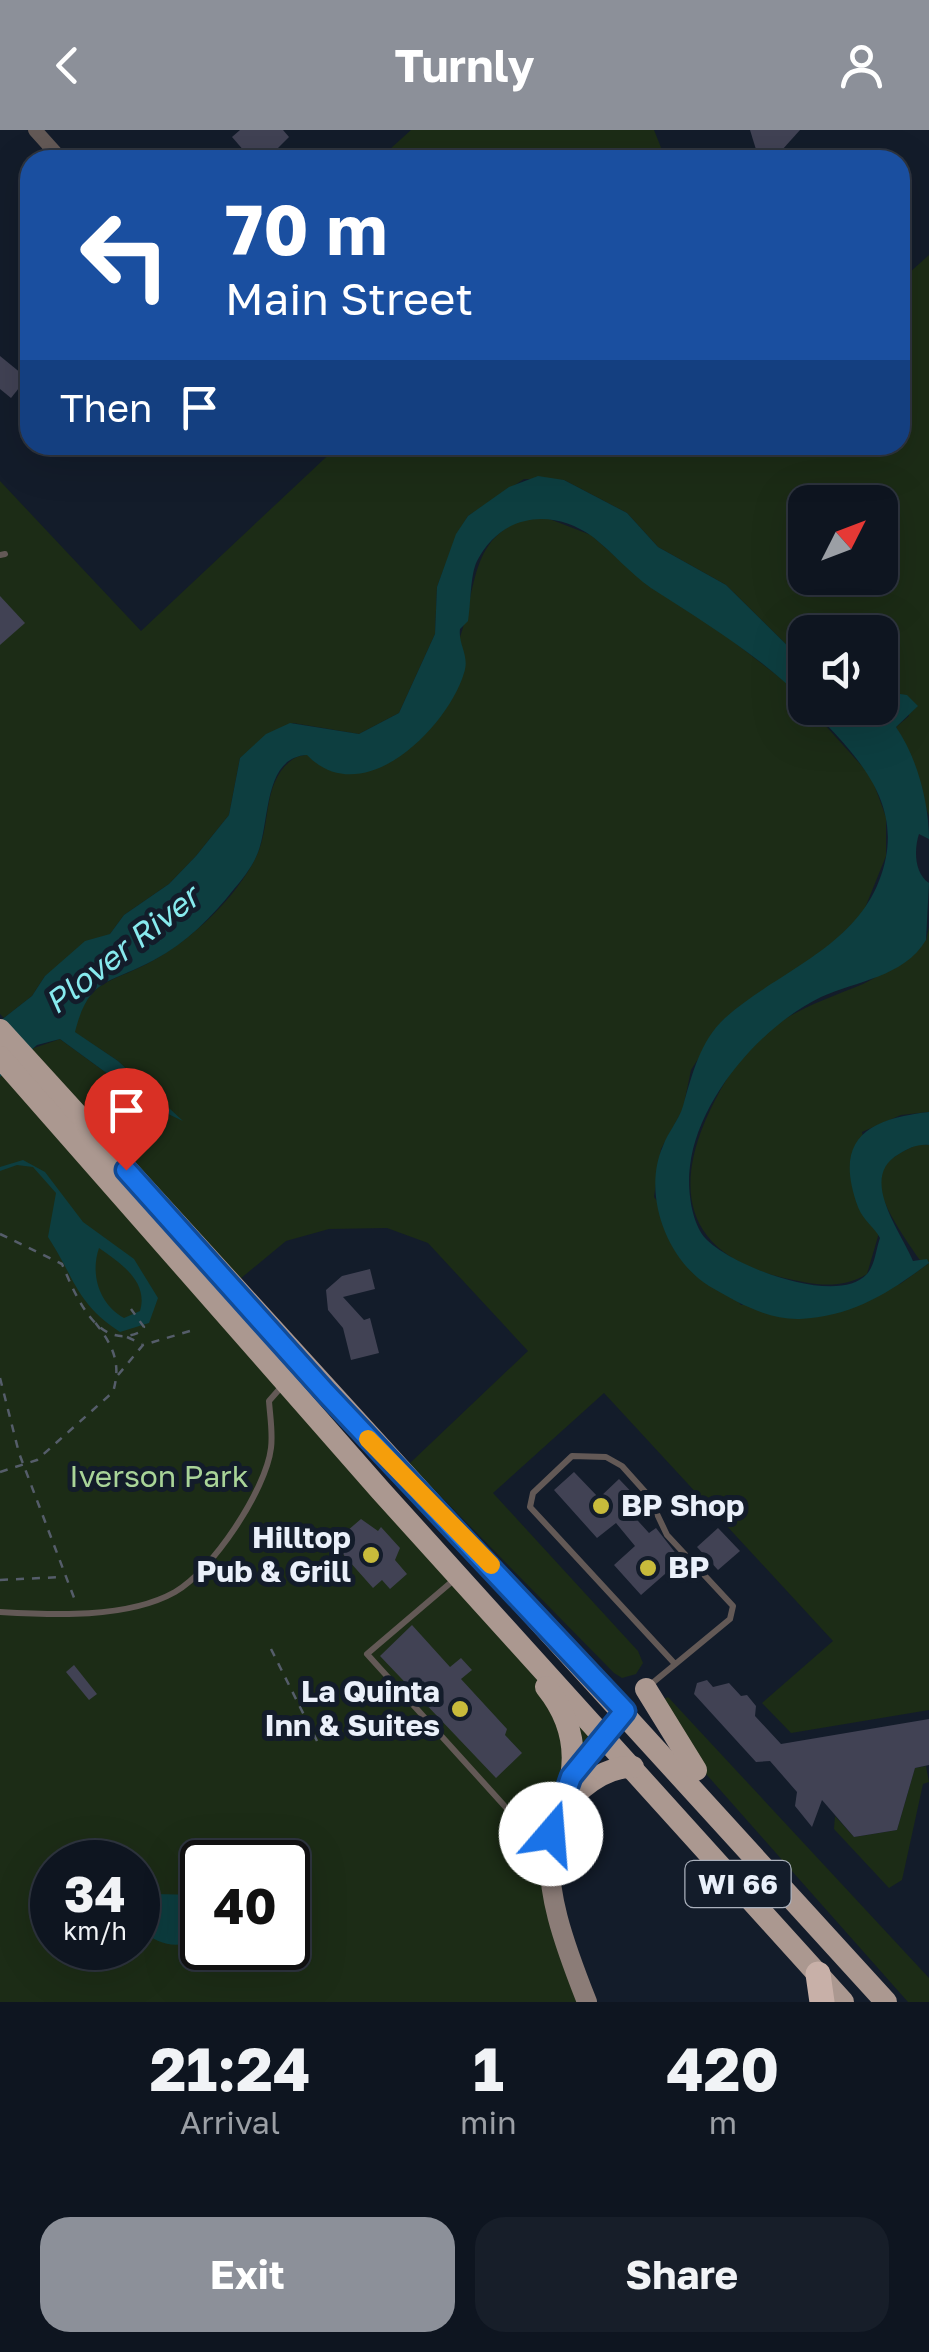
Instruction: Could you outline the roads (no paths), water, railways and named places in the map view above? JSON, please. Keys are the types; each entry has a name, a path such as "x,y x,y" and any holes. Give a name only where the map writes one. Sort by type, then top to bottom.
{"highway":[{"path":"818,1974 822,2002"}],"main road":[{"name":"WI 66","path":"0,1030 13,1062 286,1382 843,2002"},
{"name":"WI 66","path":"13,1062 382,1453 636,1699 752,1850 886,2002"},
{"path":"489,1606 522,1624 593,1698 636,1699"},
{"path":"489,1606 563,1712 573,1742 571,1777"},
{"path":"604,1734 630,1739 767,1894 836,1944"},
{"path":"553,1825 592,1780 614,1769 633,1766"}],"street":[{"path":"34,130 53,150"},
{"path":"587,2002 558,1929 550,1893 553,1825 571,1777 636,1699"}],"lane":[{"path":"0,1612 80,1614 174,1593 216,1558 241,1520 272,1450 269,1402 286,1382"},
{"path":"364,1471 382,1453"},
{"path":"636,1699 730,1620 733,1606 667,1535 648,1495 622,1466 606,1457 567,1458 533,1493 530,1508 675,1664"},
{"path":"460,1575 368,1654 530,1834 553,1825"}],"water":[{"name":"Plover River","path":"538,476 564,480 627,513 658,547 726,585 788,646 788,685 750,654 643,582 577,527 545,519 513,525 487,545 477,561 468,621 460,629 466,661 464,673 441,717 400,756 377,769 353,774 329,770 307,755 292,759 275,781 256,857 226,899 177,946 103,984 87,1000 75,1032 118,1061 183,1121 153,1107 60,1039 37,1045 0,1077 0,1021 32,996 45,976 85,941 110,934 124,915 169,884 196,856 229,815 240,758 266,734 290,723 359,734 399,713 435,634 437,587 456,534 468,516 509,487"},
{"path":"898,694 907,695 918,706 896,727 916,766 927,811 929,839 919,834 916,853 920,873 929,883 926,940 917,952 892,970 798,1010 755,1046 736,1067 705,1115 690,1166 690,1195 701,1232 719,1250 785,1279 810,1285 853,1283 870,1270 880,1238 858,1207 851,1184 853,1149 873,1127 929,1112 929,1145 910,1148 887,1164 882,1190 913,1261 927,1259 929,1263 884,1294 853,1308 819,1317 788,1319 730,1298 709,1286 681,1259 662,1224 655,1184 657,1164 681,1111 698,1059 716,1027 843,932 862,912 877,887 886,857 885,812 855,756 827,725 898,725"},
{"path":"23,1160 45,1172 83,1222 134,1259 158,1298 149,1323 120,1332 94,1311 48,1237 56,1193 33,1167 17,1165 0,1171 0,1167","holes":["99,1248 136,1282 142,1300 140,1311 124,1318 108,1305 96,1278"]},
{"path":"160,1894 180,1895 180,1945 160,1941"}],"place":[{"name":"BP Shop","path":"601,1506"},
{"name":"Hilltop Pub & Grill","path":"371,1555"},
{"name":"BP","path":"648,1568"},
{"name":"La Quinta Inn & Suites","path":"460,1709"}],"park label":[{"name":"Iverson Park","path":"159,1477"}]}
